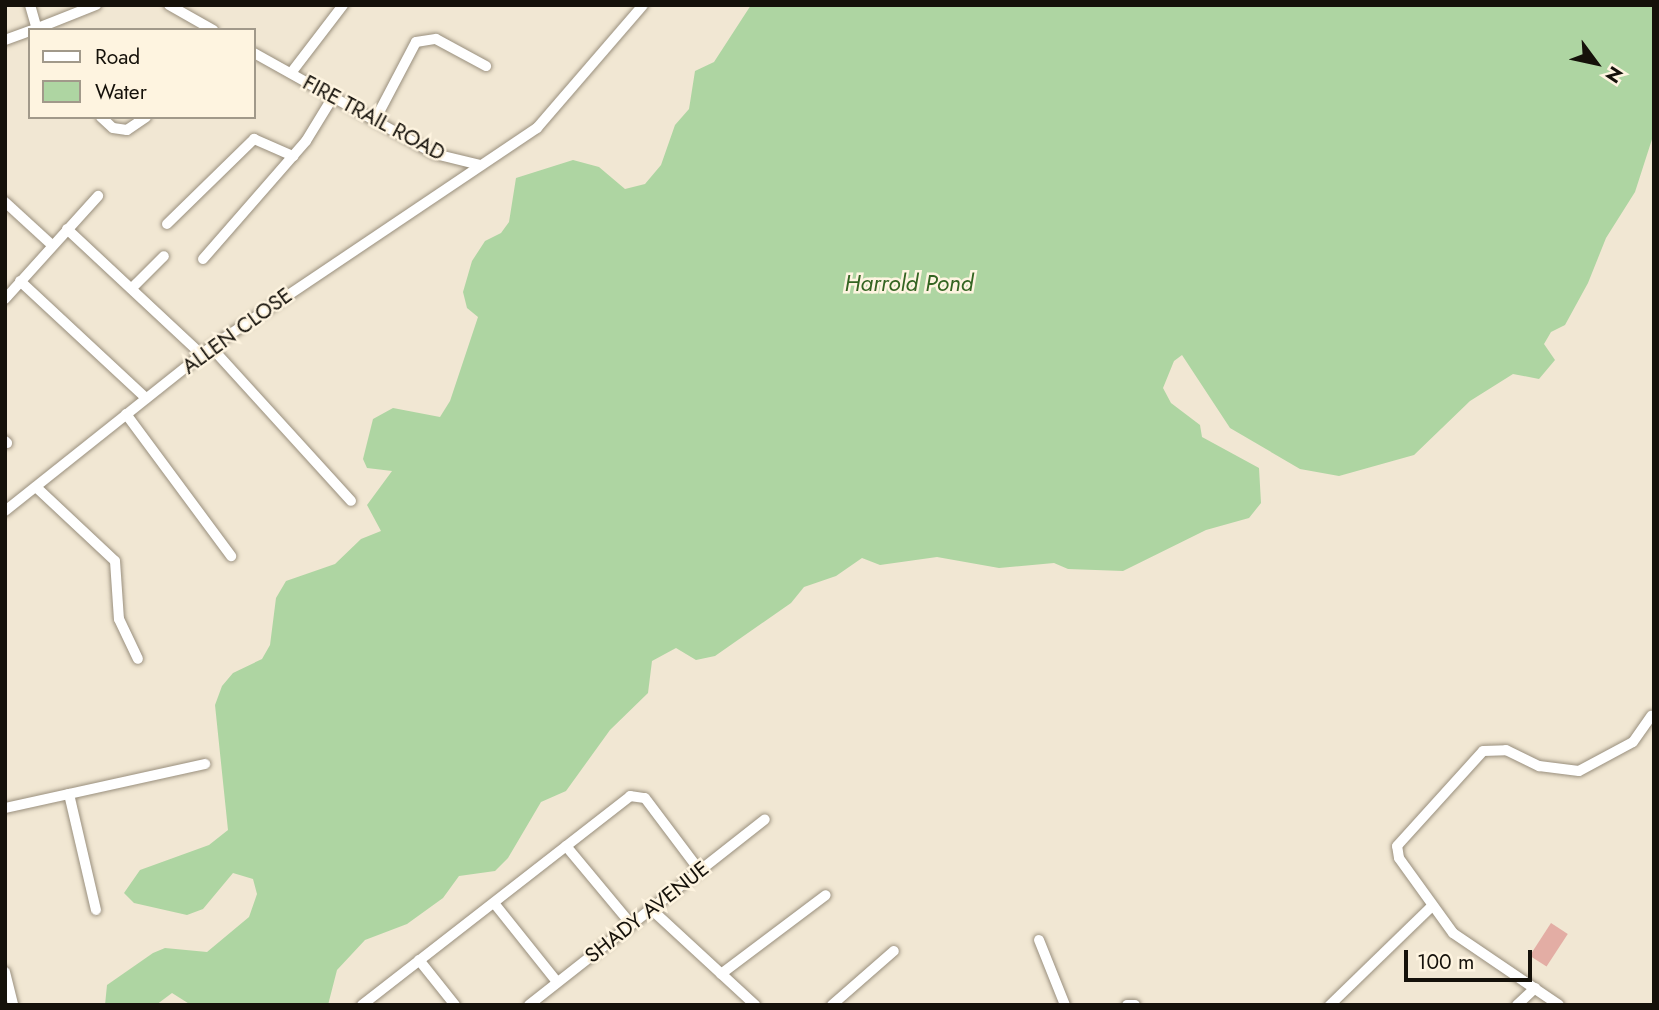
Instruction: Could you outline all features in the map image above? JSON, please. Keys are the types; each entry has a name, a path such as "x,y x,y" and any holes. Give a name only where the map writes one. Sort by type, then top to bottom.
{"street":[{"path":"30,5 33,28"},
{"path":"38,28 96,5"},
{"path":"169,5 209,28"},
{"path":"291,73 343,5"},
{"path":"480,165 537,128 643,5"},
{"path":"5,40 28,32"},
{"path":"375,120 416,42 436,39 486,66"},
{"name":"FIRE TRAIL ROAD","path":"256,53 435,154 480,165"},
{"path":"203,259 293,156 333,97"},
{"path":"103,119 113,128 127,130 143,119"},
{"path":"167,224 254,139 293,156"},
{"name":"ALLEN CLOSE","path":"5,512 201,354 480,165"},
{"path":"5,299 98,196"},
{"path":"5,202 52,245"},
{"path":"67,229 201,354"},
{"path":"132,288 164,256"},
{"path":"20,281 146,398"},
{"path":"211,347 351,501"},
{"path":"126,414 230,556"},
{"path":"36,487 115,561 119,619 138,659"},
{"path":"1559,1005 1463,942 1432,906 1399,858 1397,846 1479,753 1497,749 1539,766 1579,771 1633,742 1651,716"},
{"path":"5,808 205,764"},
{"path":"69,794 96,910"},
{"path":"362,1005 635,794 645,798 700,871"},
{"name":"SHADY AVENUE","path":"529,1005 765,819"},
{"path":"566,846 631,924"},
{"path":"721,974 826,895"},
{"path":"494,903 557,982"},
{"path":"1330,1005 1432,906"},
{"path":"651,909 755,1005"},
{"path":"1039,940 1065,1005"},
{"path":"832,1005 894,951"},
{"path":"419,960 455,1005"},
{"path":"5,972 13,1005"},
{"path":"1517,1005 1535,988"},
{"path":"1127,1005 1135,1005"}],"shaded area":[{"path":"1551,923 1568,934 1547,967 1530,956"}],"water":[{"name":"Harrold Pond","path":"751,5 1654,5 1654,133 1635,192 1606,238 1588,283 1565,325 1551,332 1544,344 1555,360 1539,379 1513,374 1470,401 1414,455 1339,476 1300,469 1230,428 1182,355 1174,361 1163,388 1171,403 1200,425 1202,437 1259,468 1261,503 1249,518 1206,530 1123,571 1068,569 1054,563 999,568 937,557 880,565 862,558 836,576 804,587 791,603 715,656 696,660 676,648 652,661 648,693 610,730 566,791 541,802 508,858 495,871 459,876 443,898 407,924 365,940 337,970 328,1005 191,1005 172,993 156,1005 105,1005 107,985 153,953 165,948 207,952 249,917 257,894 253,879 233,873 203,909 187,915 134,903 124,893 140,870 209,845 228,830 215,705 222,686 233,673 262,659 270,645 276,598 286,581 335,564 361,539 381,531 367,505 392,471 367,468 363,459 373,419 393,408 440,417 450,401 478,317 467,308 463,292 472,261 485,241 501,233 509,222 516,178 573,160 599,167 625,189 645,184 661,165 675,125 689,109 695,71 714,62"}]}
